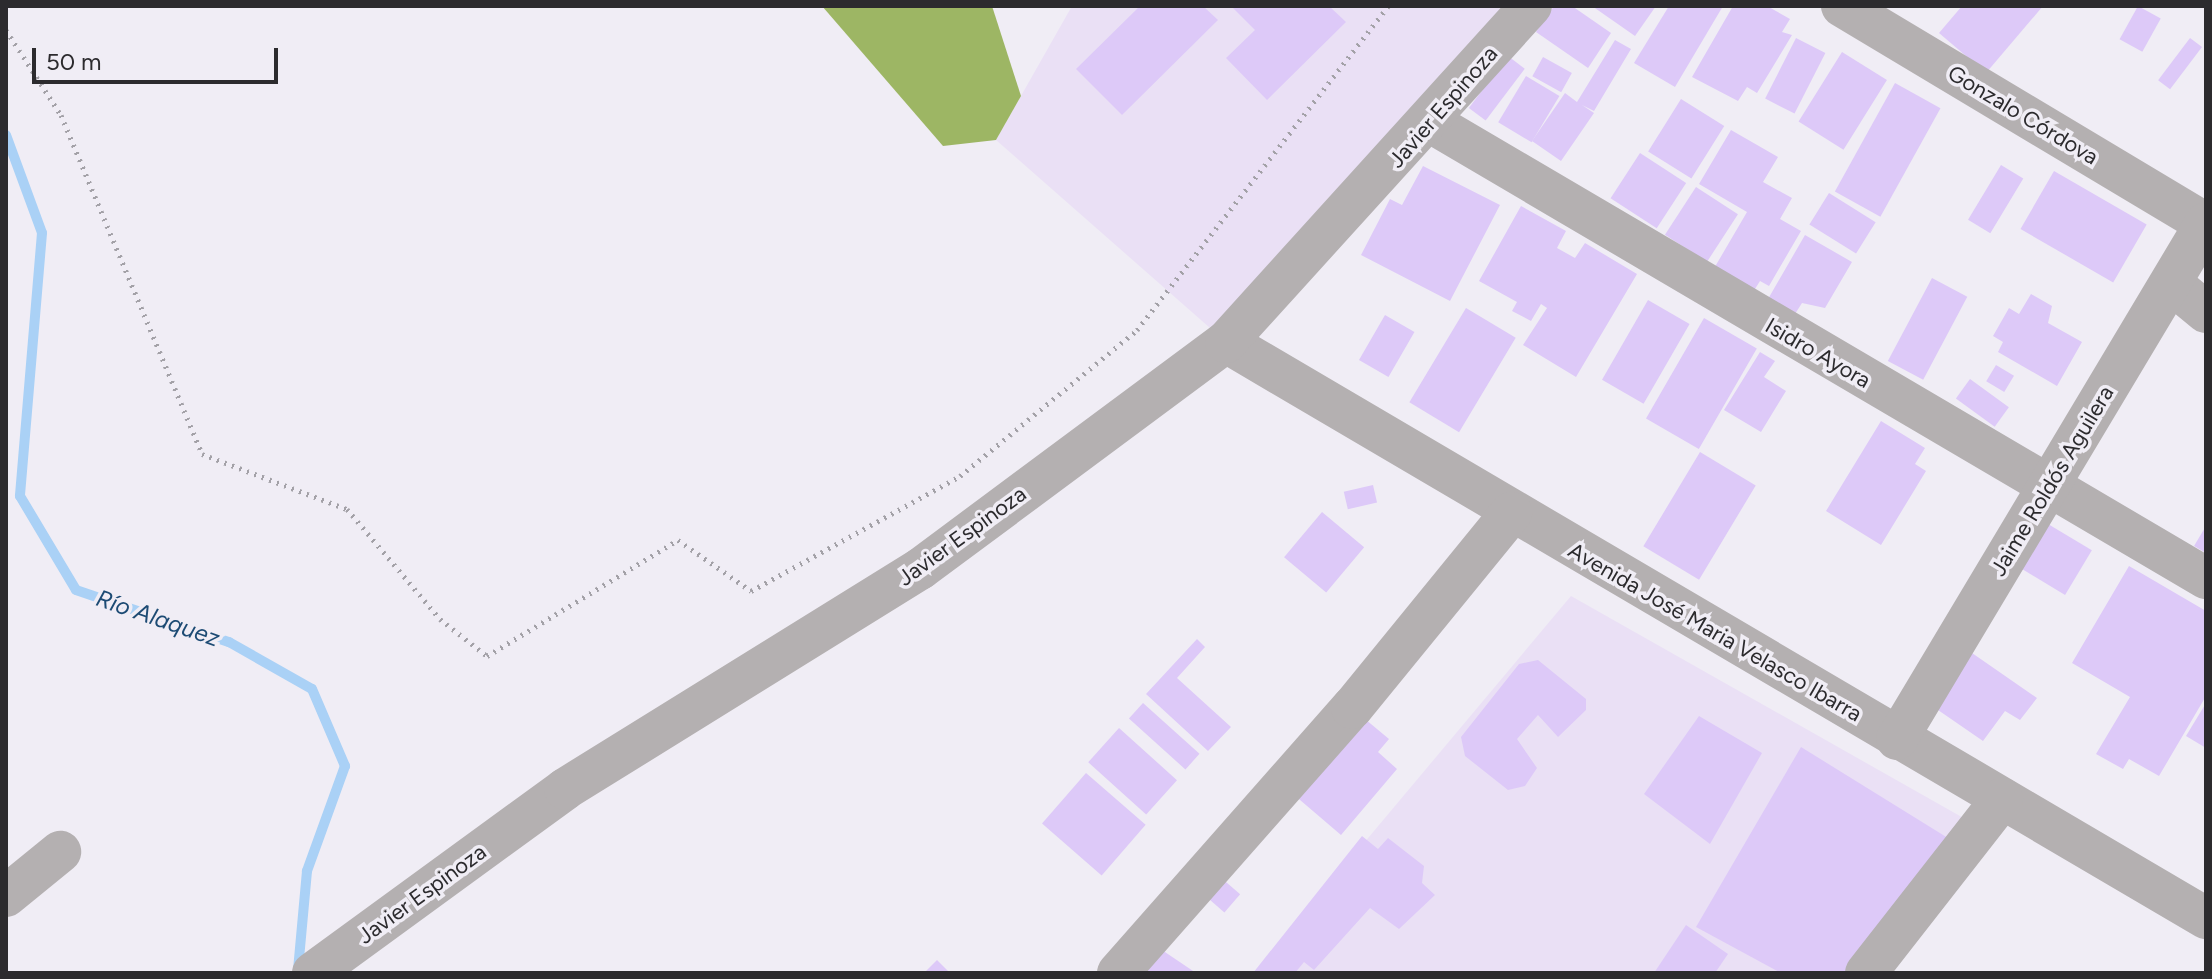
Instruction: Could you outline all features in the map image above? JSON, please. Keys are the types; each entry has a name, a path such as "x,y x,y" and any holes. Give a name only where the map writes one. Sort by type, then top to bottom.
{"street":[{"name":"Javier Espinoza","path":"313,973 565,789 920,569 1226,342 1432,123 1531,6"},
{"name":"Gonzalo Córdova","path":"1843,6 2206,223"},
{"name":"Isidro Ayora","path":"1432,123 2047,488 2206,578"},
{"name":"Jaime Roldós Aguilera","path":"1897,739 2206,223"},
{"path":"2172,284 2206,312"},
{"name":"Avenida José Maria Velasco Ibarra","path":"1226,342 1511,513 2206,918"},
{"path":"1118,973 1352,708 1511,513"},
{"path":"1866,973 2002,799"},
{"path":"6,896 60,852"}],"path":[{"path":"6,30 61,115 202,454 347,509 440,619 487,656 678,540 751,591 960,476 1137,330 1388,6"}],"shaded area":[{"path":"1072,6 1529,6 1226,342 996,140"},
{"path":"1571,596 1990,833 1886,973 1255,973"}],"green space":[{"path":"822,6 992,6 1021,96 996,140 943,146"}],"building":[{"path":"1140,6 1203,6 1218,20 1122,115 1076,69"},
{"path":"1231,6 1329,6 1346,22 1267,100 1226,58 1255,30"},
{"path":"1554,6 1572,6 1611,33 1588,68 1536,32"},
{"path":"1592,6 1656,6 1635,36"},
{"path":"1669,6 1723,6 1675,87 1634,63"},
{"path":"1733,6 1767,6 1790,19 1782,32 1792,35 1757,93 1747,87 1738,101 1692,77"},
{"path":"1962,6 2043,6 1986,73 1939,33"},
{"path":"2138,6 2161,19 2142,52 2120,39"},
{"path":"1796,38 1825,53 1795,114 1765,99"},
{"path":"2190,38 2202,47 2170,89 2158,80"},
{"path":"1615,40 1631,49 1594,111 1582,105 1594,113 1561,161 1532,141 1565,93 1577,102"},
{"path":"1842,52 1887,80 1843,150 1799,122"},
{"path":"1508,56 1525,69 1486,121 1469,108"},
{"path":"1543,57 1572,73 1561,92 1532,76"},
{"path":"1526,76 1559,96 1532,142 1498,122"},
{"path":"1895,83 1940,108 1880,217 1835,191"},
{"path":"1681,99 1724,126 1691,179 1648,152"},
{"path":"1731,130 1778,157 1763,182 1792,198 1780,219 1801,231 1769,286 1760,281 1748,300 1709,277 1747,212 1699,184"},
{"path":"1640,153 1686,183 1657,228 1611,198"},
{"path":"2001,165 2023,178 1990,233 1968,220"},
{"path":"1423,166 1500,205 1450,301 1361,255 1390,199 1402,205"},
{"path":"2054,171 2147,224 2113,283 2020,229"},
{"path":"1696,187 1738,214 1707,262 1665,235"},
{"path":"1829,193 1876,222 1856,254 1809,224"},
{"path":"1521,206 1566,231 1557,248 1575,258 1585,243 1637,274 1576,377 1523,345 1547,308 1541,304 1531,321 1512,311 1517,302 1479,281"},
{"path":"1805,235 1852,262 1825,308 1802,303 1795,314 1768,299"},
{"path":"1932,278 1967,297 1923,380 1888,361"},
{"path":"2031,294 2052,306 2048,323 2082,342 2057,386 1998,352 2003,342 1993,336 2009,308 2019,314"},
{"path":"1648,300 1690,324 1644,404 1602,380"},
{"path":"1466,308 1516,338 1459,432 1409,402"},
{"path":"1385,315 1414,332 1388,377 1359,360"},
{"path":"1704,318 1757,348 1699,449 1646,418"},
{"path":"1760,352 1775,361 1764,377 1786,391 1761,432 1724,410"},
{"path":"1996,365 2014,376 2004,392 1986,381"},
{"path":"1970,379 2009,407 1995,427 1956,398"},
{"path":"1881,421 1925,448 1915,464 1926,471 1881,545 1826,511"},
{"path":"1700,452 1756,485 1699,580 1643,546"},
{"path":"1373,485 1377,503 1348,509 1344,492"},
{"path":"1322,512 1364,547 1326,593 1284,557"},
{"path":"2043,521 2092,550 2065,595 2016,566"},
{"path":"2206,526 2206,553 2194,546"},
{"path":"2129,566 2206,611 2206,696 2159,776 2129,759 2123,769 2096,754 2130,697 2072,663"},
{"path":"1197,639 1205,647 1177,678 1231,727 1208,751 1146,694"},
{"path":"1972,653 2037,698 2020,720 2005,711 1983,741 1938,710"},
{"path":"1538,660 1586,699 1586,710 1558,737 1538,715 1517,739 1537,768 1525,786 1508,790 1465,756 1461,737 1519,664"},
{"path":"1143,703 1199,754 1185,769 1129,719"},
{"path":"2206,703 2206,748 2186,736"},
{"path":"1353,709 1389,739 1378,752 1397,769 1341,835 1286,788"},
{"path":"1699,716 1762,753 1710,844 1644,794"},
{"path":"1119,728 1177,780 1146,814 1088,762"},
{"path":"1801,747 1956,843 1849,973 1781,973 1696,927"},
{"path":"1086,773 1146,825 1102,875 1042,824"},
{"path":"1362,836 1378,849 1388,838 1424,866 1422,883 1435,895 1399,929 1370,908 1314,970 1304,962 1295,973 1253,973"},
{"path":"1219,876 1240,894 1224,912 1203,894"},
{"path":"1686,925 1728,954 1715,973 1654,973"},
{"path":"1159,948 1196,973 1142,973"},
{"path":"937,960 950,973 924,973"}],"waterway":[{"name":"Río Alaquez","path":"6,135 42,233 20,496 76,590 229,642 312,689 345,766 307,871 298,969"}]}
